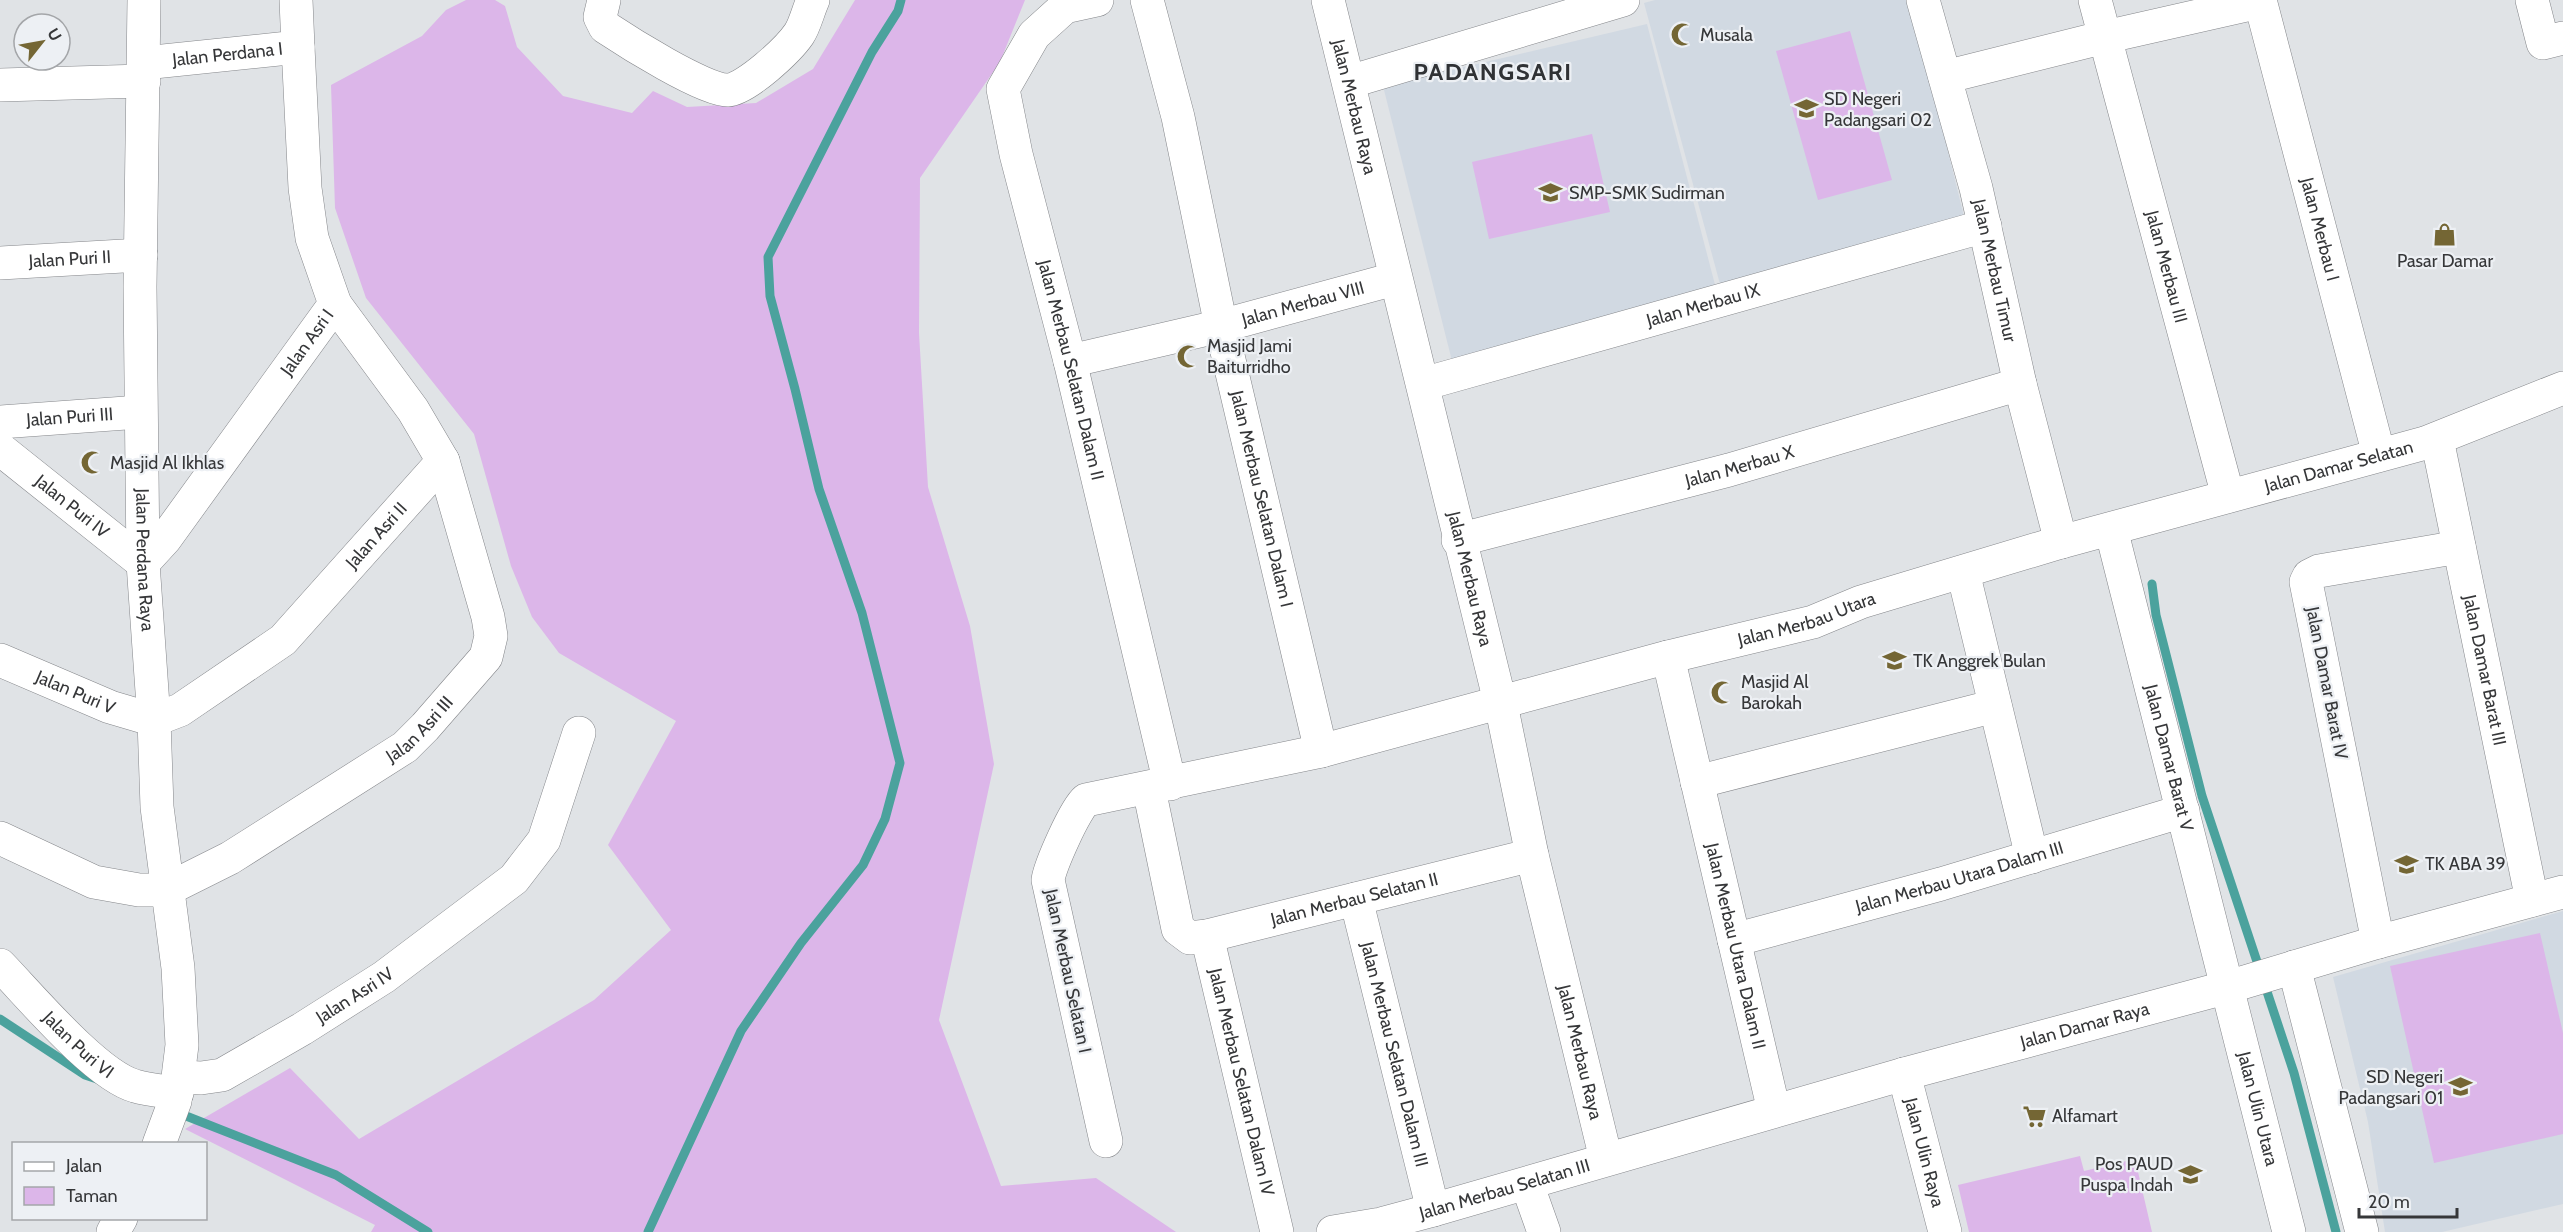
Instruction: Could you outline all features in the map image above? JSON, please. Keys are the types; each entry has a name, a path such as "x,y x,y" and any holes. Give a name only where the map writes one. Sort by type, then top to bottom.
{"street":[{"name":"Jalan Perdana Raya","path":"144,0 140,412 143,563 154,720 157,807 166,890 178,968 178,1079"},
{"name":"Jalan Perdana I","path":"0,85 144,72 298,47 296,0"},
{"path":"604,0 600,17 605,27 715,89 728,90 739,88 761,72 799,34 813,0"},
{"name":"Jalan Merbau Selatan Dalam II","path":"1097,0 1065,7 1034,35 1002,89 1016,154 1070,361 1159,786"},
{"name":"Jalan Merbau Selatan Dalam I","path":"1147,0 1178,117 1221,326 1321,751"},
{"name":"Jalan Merbau Raya","path":"1328,0 1394,279 1423,384 1458,540 1499,702 1532,855 1606,1160"},
{"path":"1349,82 1623,0"},
{"name":"Jalan Merbau Timur","path":"1923,0 1984,226 2020,384 2061,542"},
{"name":"Jalan Merbau III","path":"2095,0 2228,496"},
{"path":"2532,0 2543,43 2563,38"},
{"name":"Jalan Merbau I","path":"2105,37 2260,1 2379,455"},
{"path":"1945,77 2105,37"},
{"name":"Jalan Asri I","path":"143,563 165,539 335,304 312,238 305,188 298,47"},
{"name":"Jalan Merbau IX","path":"1423,384 1984,226"},
{"name":"Jalan Puri II","path":"0,263 141,255"},
{"name":"Jalan Merbau VIII","path":"1070,361 1221,326 1394,279"},
{"path":"335,304 413,410 443,461"},
{"name":"Jalan Merbau X","path":"1458,540 1729,470 2020,384"},
{"name":"Jalan Damar Selatan","path":"2110,529 2437,439 2563,388"},
{"name":"Jalan Puri III","path":"0,422 140,412"},
{"name":"Jalan Damar Barat III","path":"2437,439 2532,900"},
{"name":"Jalan Puri IV","path":"0,449 143,563"},
{"name":"Jalan Asri II","path":"154,720 180,710 283,640 443,461"},
{"name":"Jalan Asri III","path":"166,890 230,858 405,747 486,657 491,636 488,617 443,461"},
{"name":"Jalan Merbau Utara","path":"1499,702 1668,657 1813,622 1861,602 2110,529"},
{"name":"Jalan Damar Barat V","path":"2110,529 2183,811 2262,976"},
{"name":"Jalan Damar Barat IV","path":"2378,942 2306,582 2309,576 2319,571 2459,547"},
{"path":"1963,572 2032,857"},
{"name":"Jalan Merbau Utara Dalam II","path":"1668,657 1774,1111"},
{"name":"Jalan Puri V","path":"0,660 110,707 154,720"},
{"name":"Jalan Merbau Selatan I","path":"1106,1141 1048,880 1052,864 1080,805 1086,800 1321,751 1499,702"},
{"path":"1697,782 1995,706"},
{"name":"Jalan Asri IV","path":"178,1079 222,1075 302,1029 384,977 514,879 544,840 579,733"},
{"path":"1159,786 1192,933"},
{"name":"Jalan Merbau Utara Dalam III","path":"1734,940 1941,884 2183,811"},
{"path":"0,838 94,882 138,890 166,890"},
{"name":"Jalan Merbau Selatan II","path":"1192,933 1356,898 1532,855"},
{"name":"Jalan Damar Raya","path":"1606,1160 1904,1074 2563,892"},
{"name":"Jalan Merbau Selatan Dalam III","path":"1356,898 1433,1210"},
{"name":"Jalan Merbau Selatan Dalam IV","path":"1192,933 1276,1230"},
{"name":"Jalan Puri VI","path":"0,965 90,1057 114,1076 134,1086 178,1079"},
{"path":"2262,976 2362,1232"},
{"name":"Jalan Ulin Utara","path":"2262,976 2289,1232"},
{"name":"Jalan Ulin Raya","path":"1904,1074 1945,1232"},
{"path":"159,1142 178,1079"},
{"name":"Jalan Merbau Selatan III","path":"1333,1232 1382,1228 1433,1210 1606,1160"},
{"path":"1527,1184 1544,1232"}],"shaded area":[{"name":"SD Negeri Padangsari 02","path":"1655,0 1911,0 1967,229 1724,299 1644,3"},
{"name":"SMP-SMK Sudirman","path":"1647,24 1719,300 1454,369 1383,86"},
{"name":"SD Negeri Padangsari 01","path":"2563,911 2563,1204 2442,1232 2385,1232 2368,1122 2333,977"}],"green space":[{"path":"466,0 495,0 505,6 517,47 563,96 632,113 653,91 687,107 756,103 813,69 855,0 1025,0 1000,62 920,178 919,333 928,487 970,626 994,764 939,1020 1001,1186 1096,1178 1176,1232 371,1232 375,1225 185,1129 290,1068 359,1139 594,1000 671,930 608,845 676,721 559,653 532,617 511,566 474,434 366,298 335,208 331,85 422,36 446,10"},
{"path":"1850,31 1892,180 1818,200 1776,51"},
{"path":"1592,134 1610,212 1489,239 1472,162"},
{"path":"2540,933 2563,1033 2563,1134 2434,1163 2390,966"},
{"path":"2080,1156 2084,1171 2135,1159 2152,1232 1969,1232 1958,1185"}],"waterway":[{"path":"648,1232 741,1031 801,943 863,865 885,819 900,763 862,613 819,489 770,296 768,257 872,52 898,11 901,0"},
{"path":"2152,584 2156,615 2202,796 2294,1073 2336,1232"},
{"path":"0,1019 85,1075 97,1079"},
{"path":"176,1112 336,1175 428,1232"}],"place":[{"name":"Musala","path":"1682,35"},
{"name":"SD Negeri Padangsari 02","path":"1806,109"},
{"name":"SMP-SMK Sudirman","path":"1551,193"},
{"name":"Pasar Damar","path":"2445,235"},
{"name":"Masjid Jami Baiturridho","path":"1189,356"},
{"name":"Masjid Al Ikhlas","path":"92,463"},
{"name":"TK Anggrek Bulan","path":"1895,661"},
{"name":"Masjid Al Barokah","path":"1723,692"},
{"name":"TK ABA 39","path":"2407,864"},
{"name":"SD Negeri Padangsari 01","path":"2461,1087"},
{"name":"Alfamart","path":"2034,1116"},
{"name":"Pos PAUD Puspa Indah","path":"2191,1174"}],"district":[{"name":"PADANGSARI","path":"1493,71"}]}
